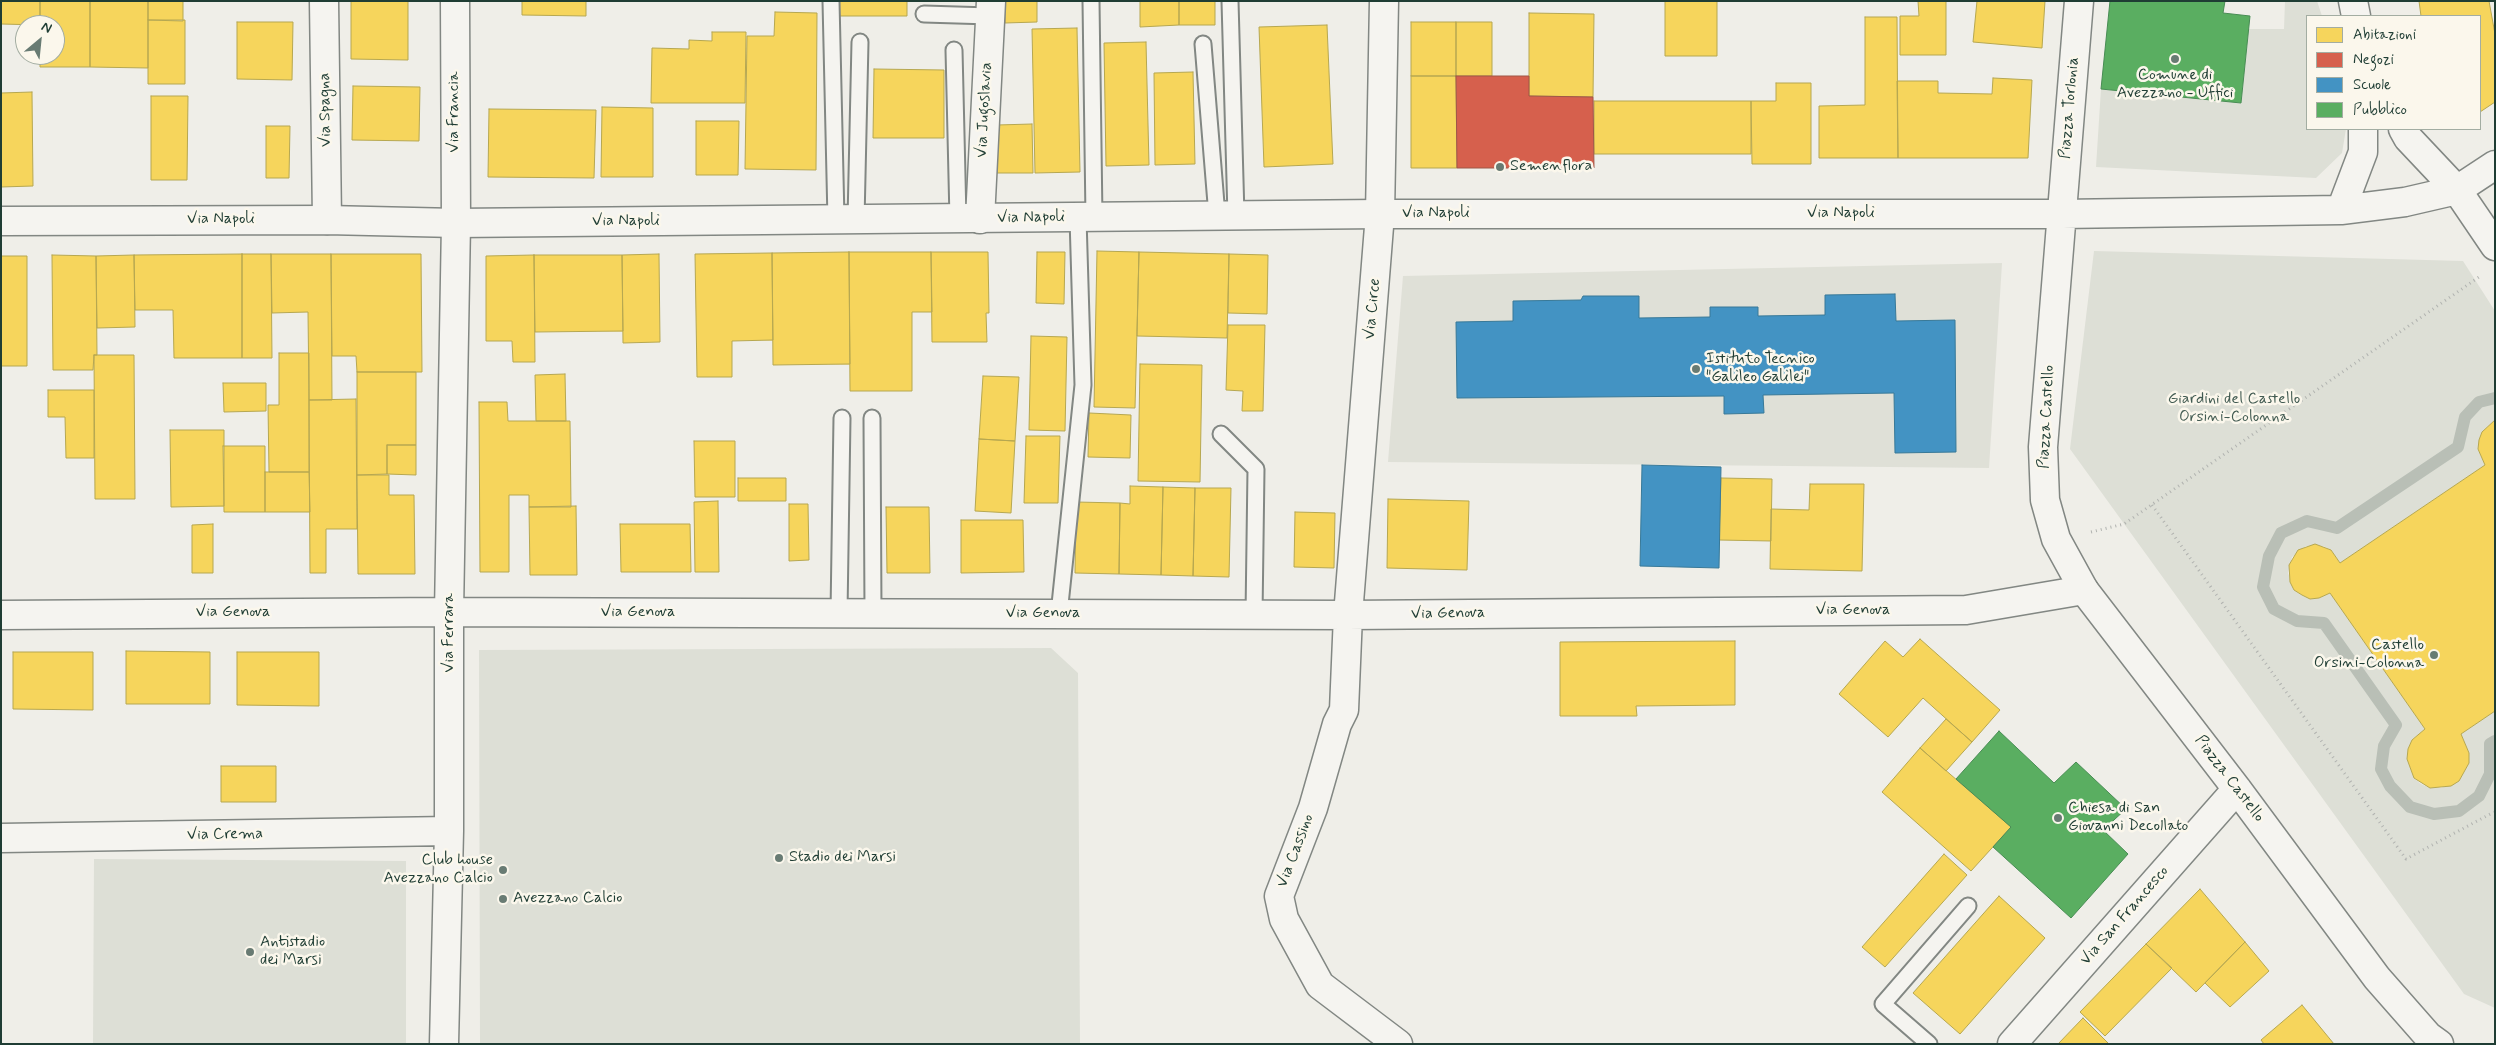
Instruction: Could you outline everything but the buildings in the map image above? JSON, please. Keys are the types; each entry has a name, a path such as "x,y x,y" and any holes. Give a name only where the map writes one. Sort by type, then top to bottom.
{"street":[{"name":"Via Spagna","path":"324,1 327,220"},
{"name":"Via Francia","path":"455,1 456,223"},
{"name":"Via Circe","path":"1348,615 1380,214 1384,1"},
{"name":"Piazza Torlonia","path":"2061,214 2079,1"},
{"path":"2353,1 2356,15"},
{"name":"Via Jugoslavia","path":"969,219 991,8"},
{"path":"2341,210 2363,152 2363,130"},
{"path":"2404,130 2408,138 2457,190 2494,245"},
{"path":"2061,214 2341,210 2404,202 2457,190 2495,165"},
{"name":"Via Napoli","path":"1,221 327,220 456,223 1380,214 2061,214"},
{"name":"Piazza Castello","path":"2061,214 2043,447 2045,500 2056,539 2084,590 2237,789 2377,978 2438,1044"},
{"name":"Via Ferrara","path":"444,1044 449,832 449,612 456,223"},
{"name":"Via Genova","path":"1,615 449,612 1348,615 1966,610 2084,590"},
{"name":"Via Cassino","path":"1348,615 1344,710 1337,724 1313,808 1279,896 1284,920 1320,984 1398,1044"},
{"name":"Via San Francesco","path":"2012,1044 2237,789"},
{"name":"Via Crema","path":"1,838 449,832"}],"lane":[{"path":"831,1 846,220"},
{"path":"1059,614 1083,385 1091,1"},
{"path":"1226,216 1230,1"},
{"path":"924,14 991,8"},
{"path":"846,220 860,42"},
{"path":"1203,44 1226,216"},
{"path":"954,50 969,219"},
{"path":"839,613 842,418"},
{"path":"872,418 873,614"},
{"path":"1221,434 1256,469 1254,615"},
{"path":"1929,1044 1883,1004 1968,906"}],"path":[{"path":"2056,539 2124,524 2483,275 2472,259 2494,245"},
{"path":"2152,505 2406,859 2494,812"}],"shaded area":[{"name":"Istituto Tecnico \"Galileo Galilei\"","path":"2002,263 1989,468 1388,462 1403,276"}],"green space":[{"path":"2285,1 2317,1 2322,15 2306,15 2306,130 2346,130 2342,153 2316,178 2096,167 2101,89 2241,103 2249,29 2284,29"},
{"name":"Giardini del Castello Orsini-Colonna","path":"2094,251 2463,261 2495,311 2495,420 2482,432 2478,449 2485,465 2340,563 2331,550 2323,546 2306,546 2292,557 2288,573 2294,590 2310,599 2319,598 2330,593 2425,729 2412,740 2408,749 2407,759 2414,778 2421,784 2430,788 2441,788 2459,781 2469,763 2469,753 2461,734 2495,711 2495,1008 2464,994 2070,449"},
{"name":"Stadio dei Marsi","path":"1051,648 1078,673 1080,1044 480,1044 479,650"},
{"name":"Antistadio dei Marsi","path":"94,859 406,861 406,1044 93,1044"}],"waterway":[{"path":"2495,398 2479,402 2465,417 2458,447 2337,528 2307,521 2281,533 2269,556 2263,587 2274,609 2297,621 2324,623 2396,725 2384,746 2381,769 2390,786 2410,807 2434,814 2459,811 2479,796 2490,774 2490,744 2495,741"}],"place":[{"name":"Comune di Avezzano - Uffici","path":"2175,59"},
{"name":"Semenflora","path":"1500,167"},
{"name":"Istituto Tecnico \"Galileo Galilei\"","path":"1696,369"},
{"name":"Castello Orsini-Colonna","path":"2434,655"},
{"name":"Chiesa di San Giovanni Decollato","path":"2058,818"},
{"name":"Stadio dei Marsi","path":"779,858"},
{"name":"Club house Avezzano Calcio","path":"503,870"},
{"name":"Avezzano Calcio","path":"503,899"},
{"name":"Antistadio dei Marsi","path":"250,952"}]}
